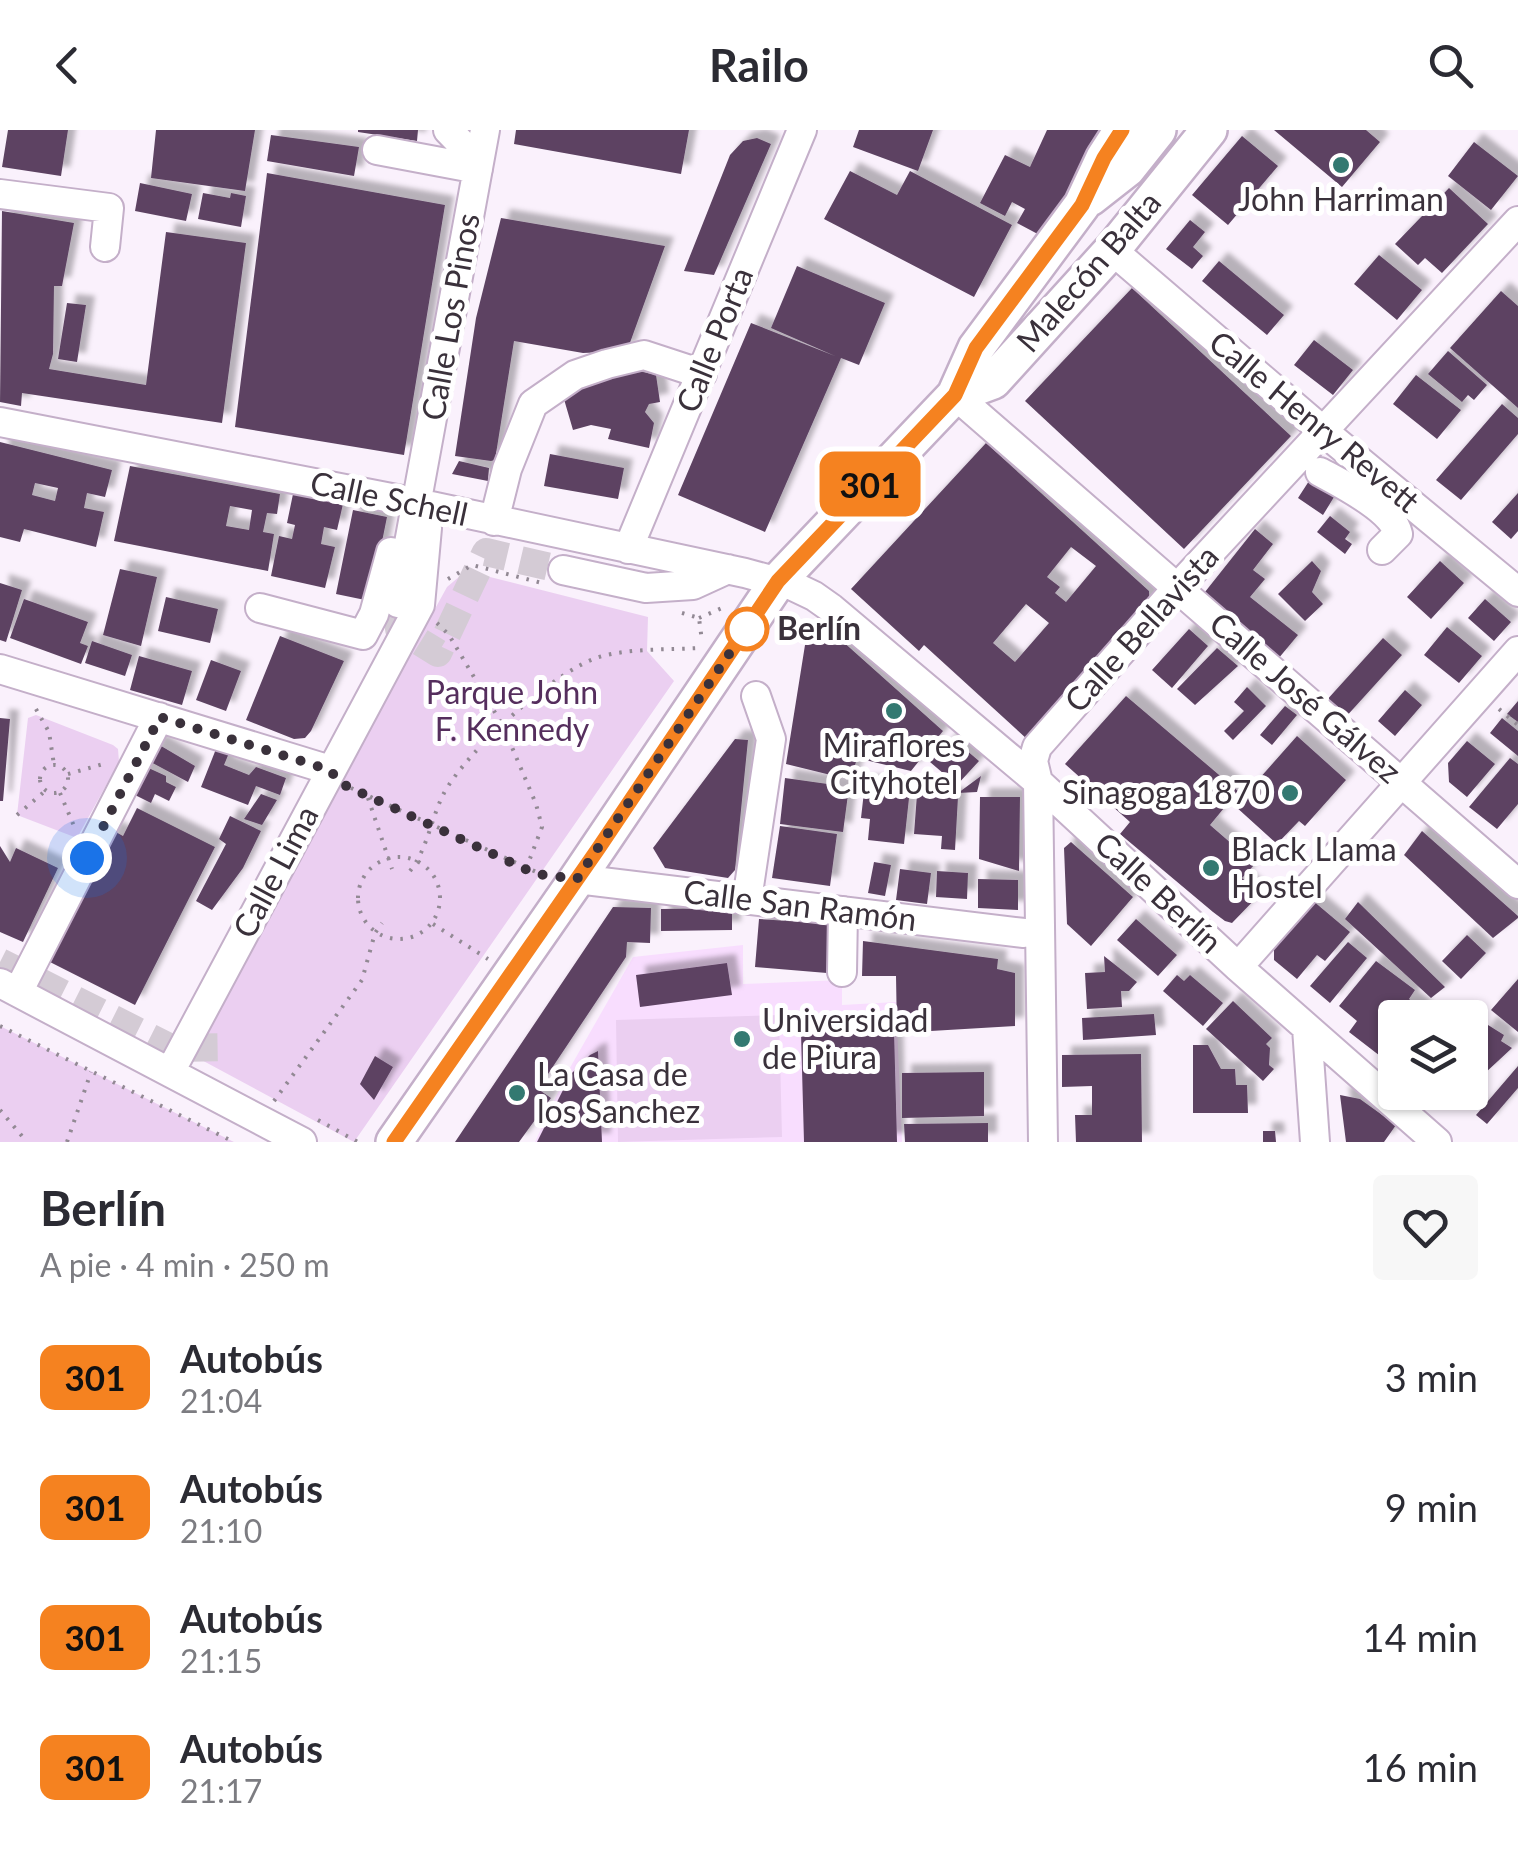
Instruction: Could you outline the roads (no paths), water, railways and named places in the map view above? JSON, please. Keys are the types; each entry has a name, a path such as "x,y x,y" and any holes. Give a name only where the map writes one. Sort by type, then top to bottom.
{"main road":[{"path":"394,1142 778,581 955,395 976,348 1082,205 1122,130"},
{"path":"1082,205 1127,169 1158,130"},
{"name":"Malecón Balta","path":"955,395 993,381 1112,250 1209,130"}],"street":[{"path":"448,130 479,165"},
{"name":"Calle Los Pinos","path":"417,504 485,130"},
{"name":"Calle Porta","path":"628,549 802,130"},
{"path":"377,150 479,165"},
{"path":"0,194 109,208 104,247"},
{"name":"Calle Bellavista","path":"1043,1142 1038,782 1033,761 1037,746 1518,221"},
{"name":"Calle Henry Revett","path":"1112,250 1323,431 1366,483 1518,592"},
{"path":"494,521 506,469 533,404 575,376 644,356 702,374"},
{"name":"Calle José Gálvez","path":"955,395 1518,884"},
{"name":"Calle Schell","path":"0,422 388,498 778,581"},
{"path":"1320,472 1366,483 1396,524 1398,534 1382,550"},
{"path":"260,608 363,635 374,614 398,526 388,498"},
{"name":"Calle Lima","path":"170,1072 330,770 409,604 427,528 417,504"},
{"path":"563,570 646,588 693,586 728,569"},
{"name":"Calle Berlín","path":"778,581 831,608 1038,782 1238,967 1437,1142"},
{"path":"1238,967 1518,652"},
{"path":"8,671 330,770"},
{"path":"747,900 772,739 756,696"},
{"path":"160,717 9,988 302,1142"},
{"name":"Calle San Ramón","path":"577,879 1024,933"},
{"path":"842,972 843,912"},
{"path":"1307,1028 1315,1142"}],"tunnel":[{"path":"398,612 399,629 438,653 486,552 563,570"},
{"path":"0,962 171,1048 229,1047"}],"place":[{"name":"John Harriman","path":"1341,165"},
{"name":"Berlín","path":"747,629"},
{"name":"Miraflores Cityhotel","path":"894,711"},
{"name":"Sinagoga 1870","path":"1290,793"},
{"name":"Black Llama Hostel","path":"1211,868"},
{"name":"Universidad de Piura","path":"742,1039"},
{"name":"La Casa de los Sanchez","path":"517,1093"}],"park label":[{"name":"Parque John F. Kennedy","path":"512,712"}]}
